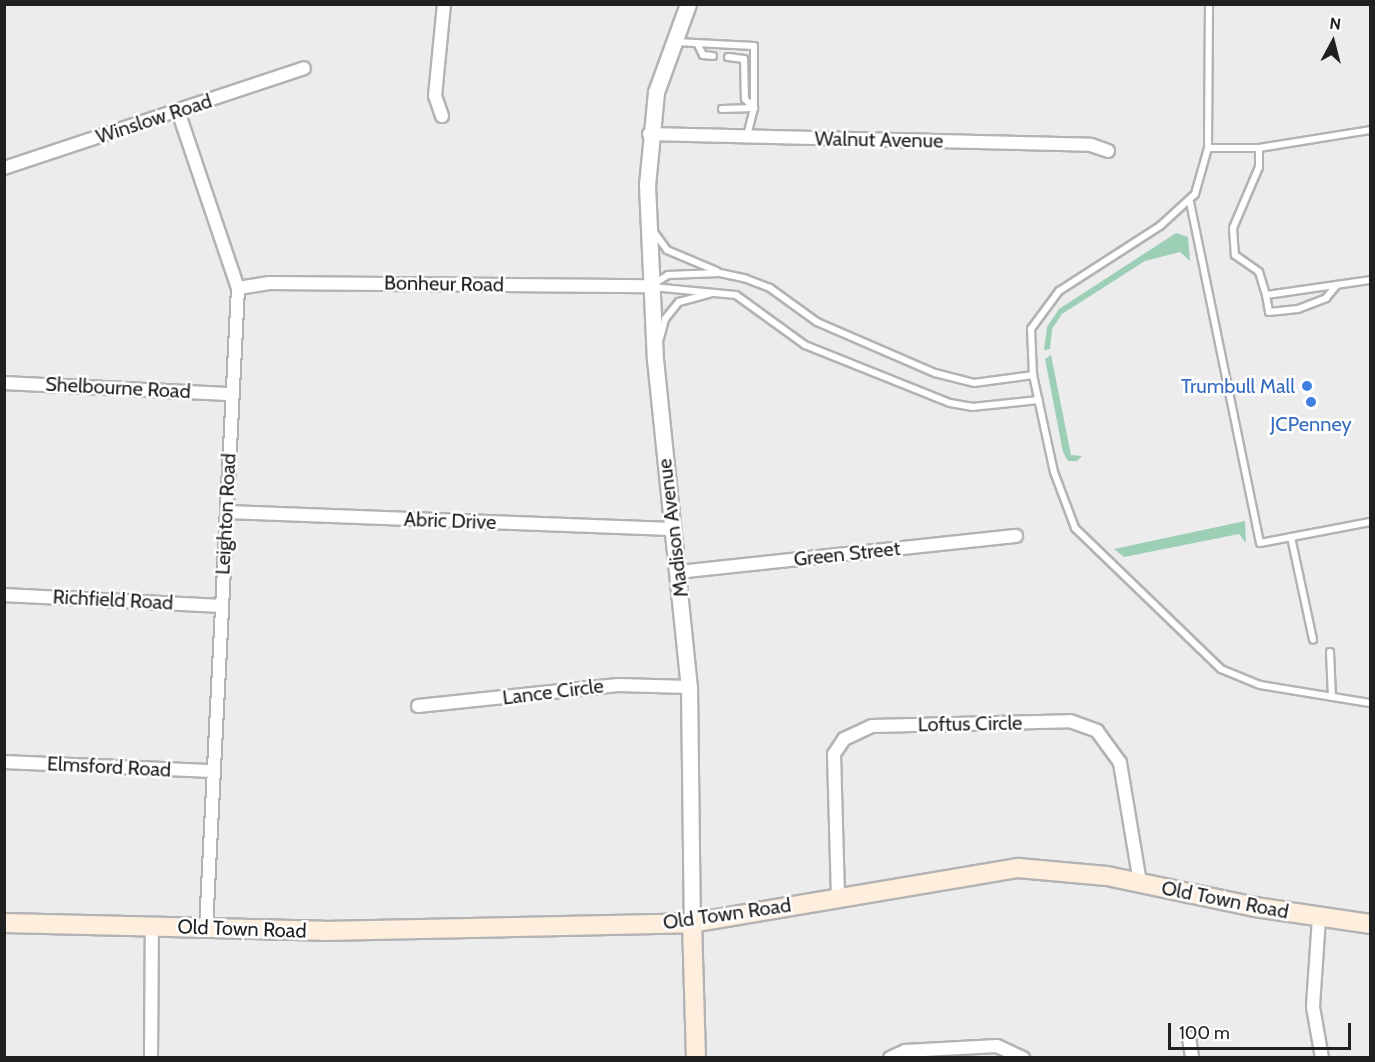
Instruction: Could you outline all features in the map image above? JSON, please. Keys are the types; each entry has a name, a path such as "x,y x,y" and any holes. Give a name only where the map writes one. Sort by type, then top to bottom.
{"main road":[{"name":"Old Town Road","path":"4,923 432,930 692,923 1018,868 1140,883 1319,918 1371,924"},
{"name":"Madison Avenue","path":"692,923 696,1058"}],"street":[{"path":"442,116 435,96 444,4"},
{"name":"Madison Avenue","path":"688,4 674,42 649,134 649,214 650,286 655,359 689,687 692,923"},
{"name":"Winslow Road","path":"4,168 304,68"},
{"name":"Leighton Road","path":"178,111 238,288 206,928"},
{"name":"Walnut Avenue","path":"649,134 1091,146 1108,151"},
{"name":"Bonheur Road","path":"238,288 270,282 650,286"},
{"name":"Shelbourne Road","path":"4,383 232,394"},
{"name":"Abric Drive","path":"227,513 672,529"},
{"name":"Green Street","path":"678,572 1016,536"},
{"name":"Richfield Road","path":"4,595 221,606"},
{"name":"Lance Circle","path":"418,706 618,685 689,687"},
{"name":"Loftus Circle","path":"838,897 834,754 844,739 872,726 1070,721 1096,731 1120,763 1140,883"},
{"name":"Elmsford Road","path":"4,762 213,771"},
{"path":"1319,918 1313,1007 1322,1058"},
{"path":"151,1058 152,926"},
{"path":"1189,1038 1192,1058"},
{"path":"890,1058 905,1051 997,1046 1023,1058"}],"lane":[{"path":"1209,4 1208,148 1202,181 1190,202 1047,302 1031,329 1033,375 1060,499 1083,537 1221,669 1260,686 1371,703"},
{"path":"674,42 754,46 754,108 747,137"},
{"path":"697,43 703,55 713,56"},
{"path":"728,57 744,59 745,99 754,108"},
{"path":"722,109 754,108"},
{"path":"1208,148 1259,148 1371,130"},
{"path":"1259,148 1259,167 1233,228 1235,255 1259,272 1269,312 1298,309 1326,298 1337,285"},
{"path":"1190,202 1260,543 1371,522"},
{"path":"649,214 667,250 720,273 770,288 817,322 935,373 974,383 1033,375"},
{"path":"650,286 668,275 720,273"},
{"path":"1266,295 1371,280"},
{"path":"650,286 722,292 749,303 805,345 950,403 972,407 1039,400"},
{"path":"655,359 664,319 679,302 722,292"},
{"path":"1291,537 1313,640"},
{"path":"1329,652 1332,697"}],"green space":[{"path":"1176,233 1188,237 1190,261 1180,252 1145,261 1062,314 1052,329 1050,349 1044,350 1047,327 1059,309"},
{"path":"1051,355 1071,455 1082,456 1077,461 1068,461 1063,452 1045,359"},
{"path":"1245,521 1246,543 1239,534 1124,557 1114,549"}],"place":[{"name":"Trumbull Mall","path":"1307,386"},
{"name":"JCPenney","path":"1311,402"}]}
